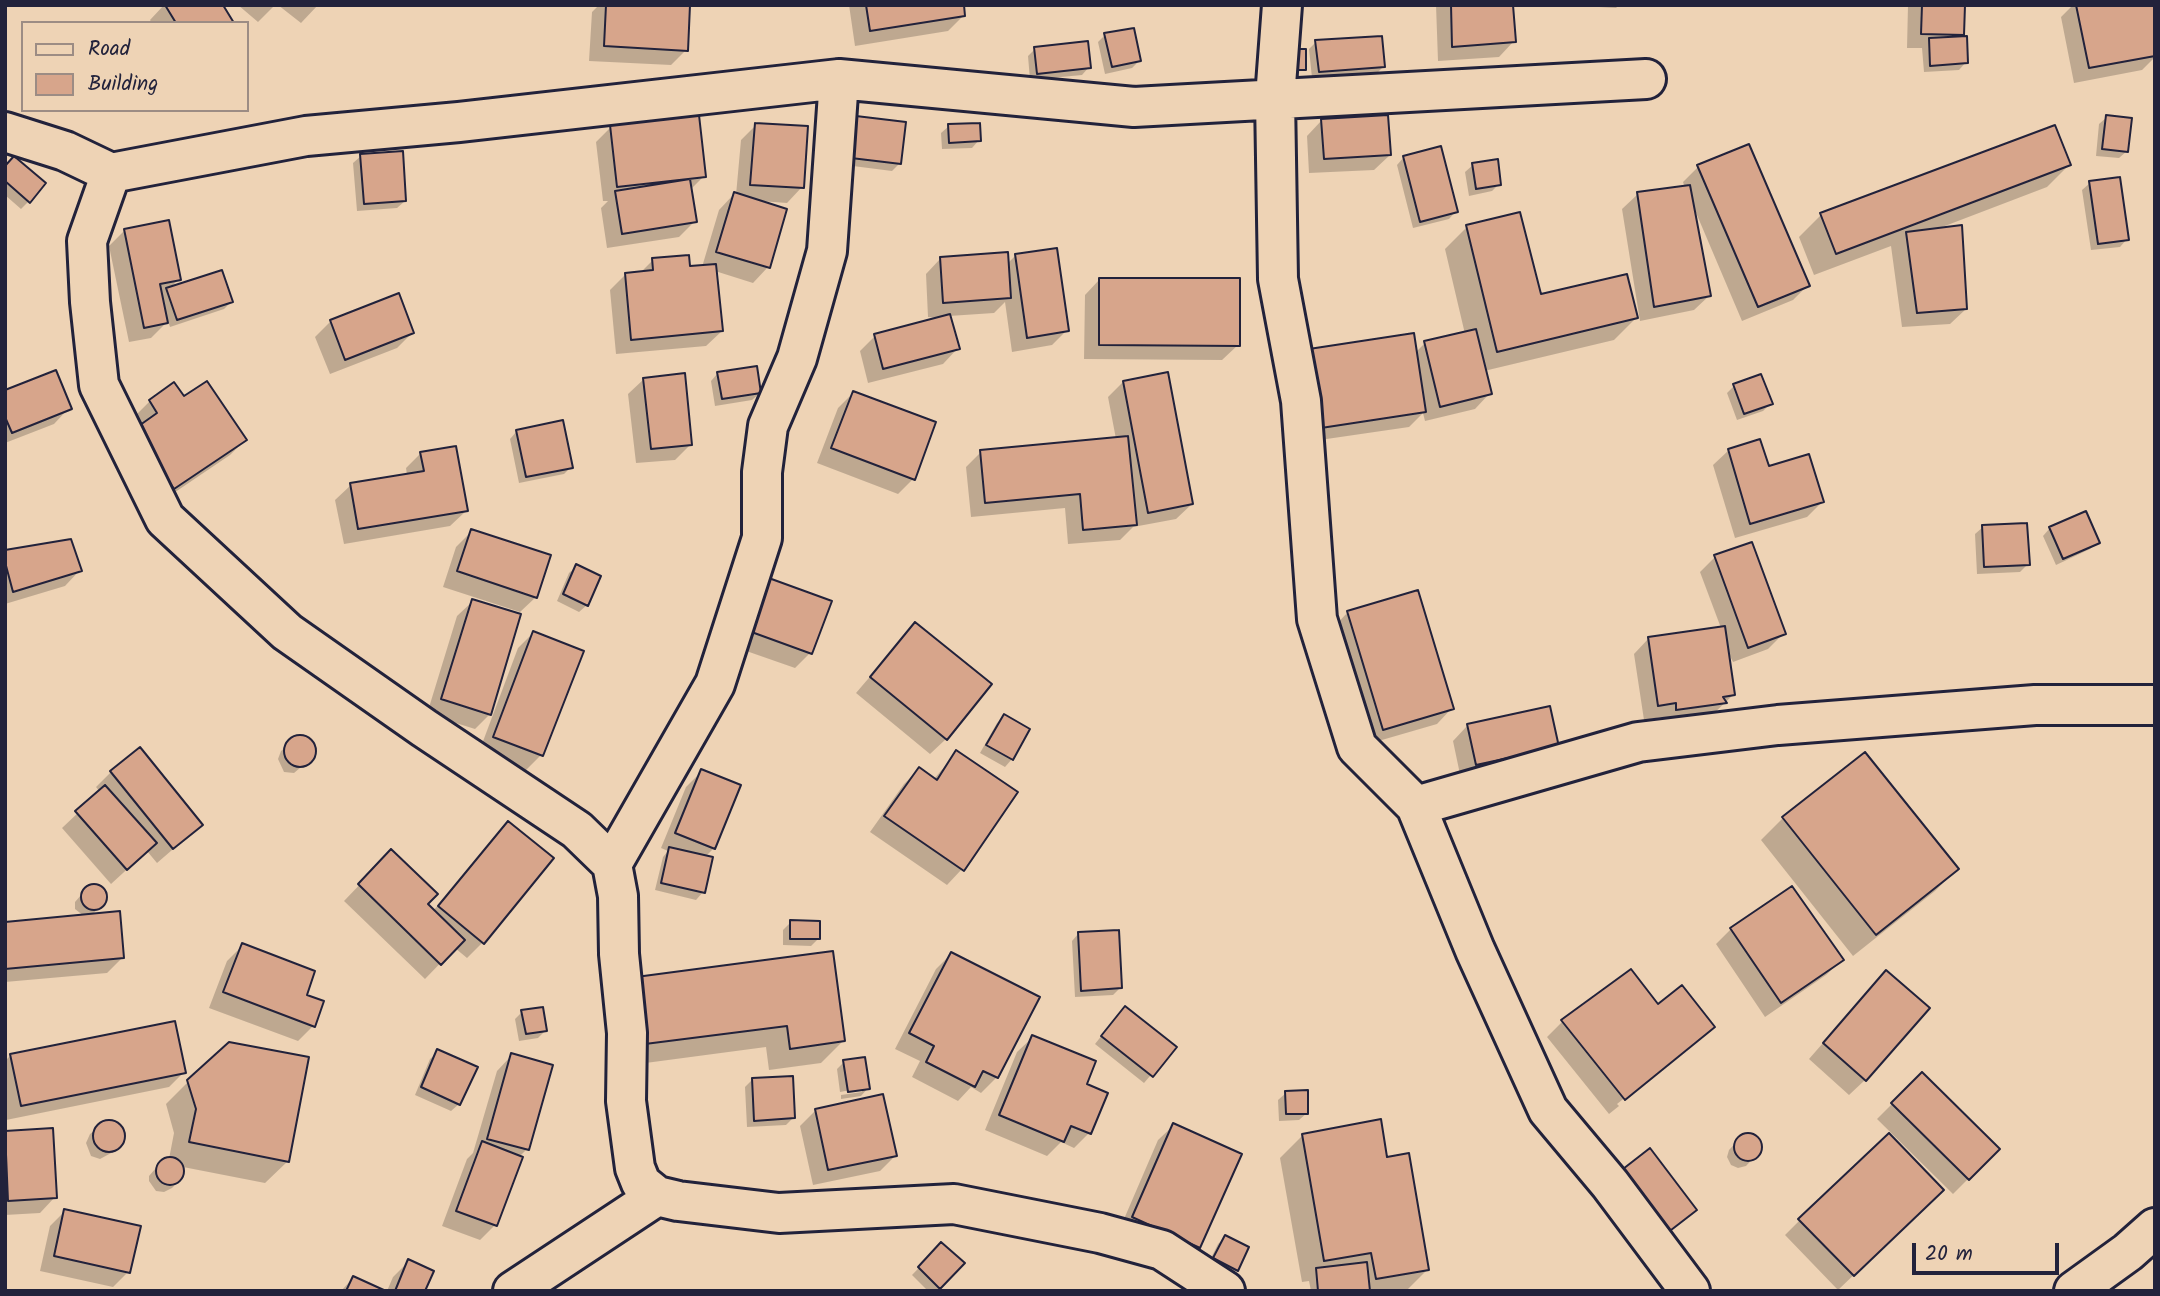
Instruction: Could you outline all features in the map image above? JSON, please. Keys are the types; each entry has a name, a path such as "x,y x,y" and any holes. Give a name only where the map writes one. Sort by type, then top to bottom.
{"street":[{"path":"1282,5 1275,98 1278,279 1301,401 1317,619 1357,747 1416,806 1475,950 1548,1110 1610,1184 1690,1291"},
{"path":"612,864 715,684 762,538 762,472 768,426 797,358 827,251 839,79"},
{"path":"5,132 65,151 111,173 306,136 839,79 1134,107 1646,79"},
{"path":"111,173 87,241 99,385 166,519 287,632 424,729 577,830 612,864 618,897 619,954 627,1033 626,1101 635,1168 641,1183 657,1196 678,1201 779,1213 954,1204 1100,1233 1162,1250 1224,1291"},
{"path":"1416,806 1638,742 1778,724 2035,705 2155,705"},
{"path":"513,1291 657,1196"},
{"path":"2074,1291 2128,1252 2155,1228"}],"building":[{"path":"165,5 223,5 233,21 175,21"},
{"path":"606,5 690,5 688,51 604,46"},
{"path":"866,5 964,5 965,16 870,31"},
{"path":"1451,5 1513,5 1516,42 1452,47"},
{"path":"1922,5 1965,5 1964,35 1921,34"},
{"path":"2076,5 2155,5 2155,56 2089,68"},
{"path":"1134,28 1141,61 1112,67 1104,33"},
{"path":"1382,36 1385,67 1319,72 1315,40"},
{"path":"1967,36 1968,63 1930,66 1929,38"},
{"path":"1088,41 1091,68 1037,74 1034,47"},
{"path":"1287,49 1306,49 1306,70 1287,70"},
{"path":"699,115 706,177 617,187 610,125"},
{"path":"1388,115 1391,155 1324,159 1321,119"},
{"path":"2106,115 2132,118 2128,152 2102,149"},
{"path":"856,116 906,122 901,164 851,158"},
{"path":"755,123 808,126 804,188 750,185"},
{"path":"980,123 981,141 949,143 948,124"},
{"path":"2055,125 2071,165 1836,254 1820,213"},
{"path":"1749,144 1810,286 1758,307 1697,165"},
{"path":"1441,146 1458,212 1420,222 1403,156"},
{"path":"403,151 406,201 364,204 360,154"},
{"path":"14,156 46,183 30,203 5,181 5,166"},
{"path":"1498,159 1501,185 1476,189 1472,163"},
{"path":"2120,177 2129,240 2098,244 2089,181"},
{"path":"690,179 697,222 622,234 615,191"},
{"path":"1690,185 1711,296 1654,307 1637,192"},
{"path":"734,192 787,209 770,268 716,252"},
{"path":"1520,212 1541,294 1627,274 1638,318 1497,352 1466,225"},
{"path":"169,220 181,280 160,284 168,323 144,328 124,229"},
{"path":"1962,225 1967,309 1917,313 1906,232"},
{"path":"1057,248 1069,331 1027,338 1015,254"},
{"path":"1008,252 1011,298 943,303 940,257"},
{"path":"689,255 690,266 716,264 723,331 631,340 625,273 653,270 652,258"},
{"path":"222,270 233,302 177,320 166,288"},
{"path":"1099,278 1240,278 1240,346 1099,345"},
{"path":"399,293 414,333 345,360 330,320"},
{"path":"950,314 960,349 883,369 874,334"},
{"path":"1476,329 1492,394 1440,407 1424,341"},
{"path":"1414,333 1426,412 1321,428 1309,349"},
{"path":"757,366 761,393 722,399 717,372"},
{"path":"56,370 72,409 12,433 5,417 5,390"},
{"path":"1168,372 1193,504 1148,513 1123,381"},
{"path":"685,373 692,445 651,449 643,378"},
{"path":"1761,374 1773,404 1744,414 1733,384"},
{"path":"207,381 247,440 174,489 133,430 157,413 149,400 174,382 184,396"},
{"path":"853,391 936,422 915,480 831,448"},
{"path":"563,420 573,468 526,477 516,430"},
{"path":"1128,436 1137,525 1083,530 1080,494 985,503 980,450"},
{"path":"1760,439 1769,466 1809,454 1824,502 1750,524 1728,449"},
{"path":"456,446 468,511 358,529 350,483 424,471 420,452"},
{"path":"2086,511 2100,543 2063,559 2049,527"},
{"path":"2027,523 2030,565 1984,567 1982,525"},
{"path":"471,529 551,555 537,598 457,571"},
{"path":"71,539 82,571 13,592 5,562 5,550"},
{"path":"1752,542 1786,634 1748,648 1714,555"},
{"path":"576,564 601,576 588,606 563,594"},
{"path":"766,577 832,601 812,654 746,630"},
{"path":"1418,590 1454,709 1383,730 1347,611"},
{"path":"472,599 521,614 491,715 441,699"},
{"path":"915,622 992,684 947,740 870,677"},
{"path":"1725,626 1735,695 1723,697 1727,703 1676,710 1676,703 1658,706 1648,637"},
{"path":"533,631 584,651 543,756 493,737"},
{"path":"1550,706 1559,747 1476,765 1467,724"},
{"path":"1004,714 1030,729 1013,760 986,745"},
{"path":"300,735 311,740 316,751 311,762 300,767 289,762 284,751 289,740"},
{"path":"140,747 203,825 173,849 110,771"},
{"path":"956,750 1018,792 964,871 884,816 919,767 937,780"},
{"path":"1865,752 1959,869 1876,935 1782,817"},
{"path":"701,769 741,785 715,849 675,833"},
{"path":"105,785 157,843 127,870 75,811"},
{"path":"508,821 554,858 484,944 438,906"},
{"path":"669,847 713,857 705,893 661,883"},
{"path":"391,849 438,894 428,904 465,940 441,965 358,884"},
{"path":"94,884 103,888 107,897 103,906 94,910 85,906 81,897 85,888"},
{"path":"1792,886 1844,960 1781,1003 1730,928"},
{"path":"120,911 124,958 5,969 5,922"},
{"path":"790,920 820,921 820,939 790,939"},
{"path":"1119,930 1122,988 1081,991 1078,932"},
{"path":"242,943 315,971 307,995 324,1001 315,1027 223,992"},
{"path":"833,951 845,1041 790,1049 787,1026 645,1044 636,977"},
{"path":"951,952 1040,997 998,1078 983,1071 975,1087 926,1062 934,1046 909,1033"},
{"path":"1631,969 1658,1004 1682,985 1715,1027 1625,1100 1561,1020"},
{"path":"1886,970 1930,1008 1866,1081 1823,1043"},
{"path":"1125,1006 1177,1047 1153,1077 1101,1036"},
{"path":"543,1007 547,1031 526,1034 521,1010"},
{"path":"175,1021 186,1073 21,1106 10,1054"},
{"path":"1032,1035 1096,1061 1087,1084 1108,1093 1091,1134 1071,1126 1064,1142 999,1115"},
{"path":"229,1042 309,1057 289,1162 189,1142 196,1109 187,1080"},
{"path":"437,1049 478,1067 460,1105 421,1087"},
{"path":"511,1053 553,1065 529,1150 487,1139"},
{"path":"865,1057 870,1089 848,1092 843,1060"},
{"path":"1922,1072 2000,1149 1969,1180 1891,1103"},
{"path":"793,1076 795,1118 754,1121 752,1078"},
{"path":"1308,1090 1308,1114 1286,1114 1285,1091"},
{"path":"883,1094 897,1156 828,1170 815,1109"},
{"path":"1381,1119 1387,1157 1409,1153 1429,1270 1376,1279 1371,1253 1324,1261 1302,1134"},
{"path":"109,1120 120,1125 125,1136 120,1147 109,1152 98,1147 93,1136 98,1125"},
{"path":"1173,1123 1242,1154 1200,1248 1132,1217"},
{"path":"53,1128 57,1198 8,1201 5,1131"},
{"path":"1748,1133 1758,1137 1762,1147 1758,1157 1748,1161 1738,1157 1734,1147 1738,1137"},
{"path":"1889,1133 1944,1190 1854,1276 1798,1219"},
{"path":"482,1141 523,1157 497,1226 456,1211"},
{"path":"1650,1148 1697,1210 1662,1237 1614,1176"},
{"path":"170,1157 180,1161 184,1171 180,1181 170,1185 160,1181 156,1171 160,1161"},
{"path":"64,1209 141,1226 130,1273 54,1256"},
{"path":"1225,1235 1249,1247 1238,1271 1213,1258"},
{"path":"941,1242 965,1263 940,1289 918,1267"},
{"path":"408,1259 434,1271 425,1291 395,1291"},
{"path":"1367,1262 1370,1291 1318,1291 1316,1268"},
{"path":"353,1276 386,1291 346,1291"}]}
